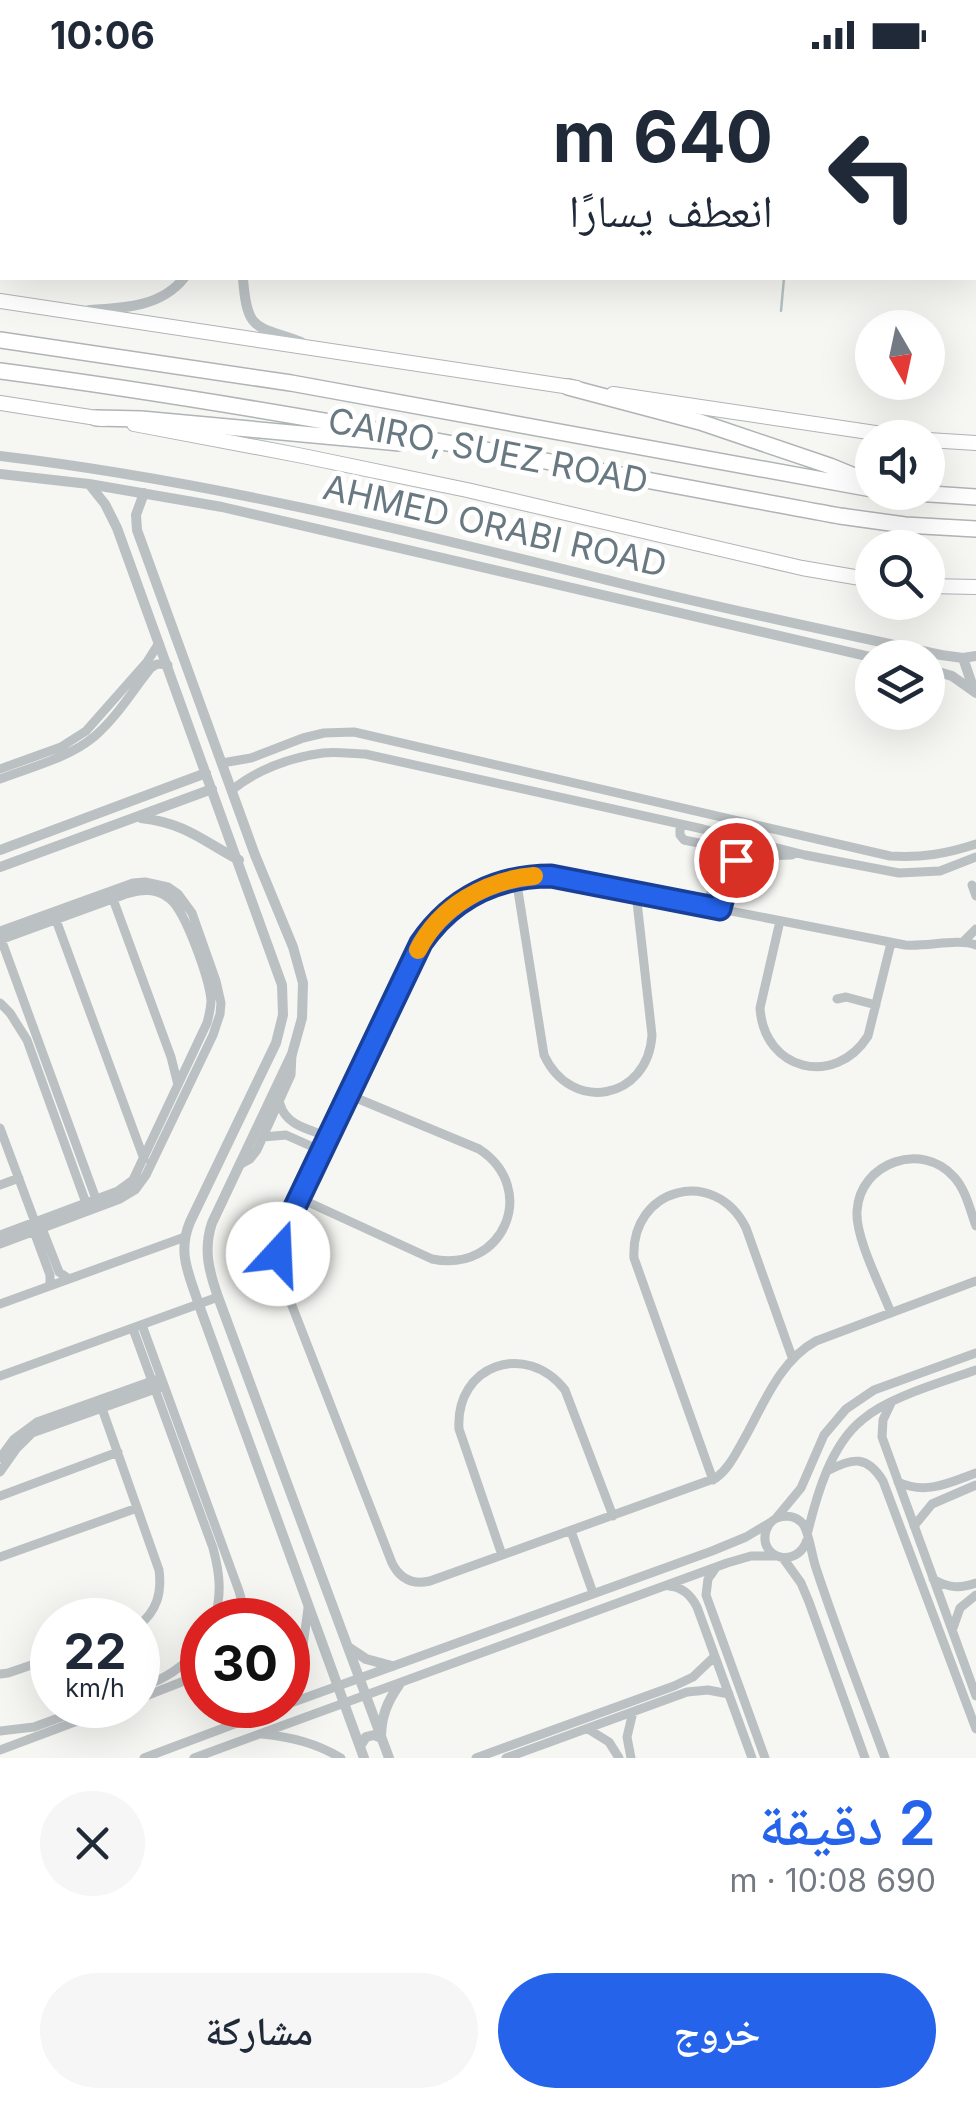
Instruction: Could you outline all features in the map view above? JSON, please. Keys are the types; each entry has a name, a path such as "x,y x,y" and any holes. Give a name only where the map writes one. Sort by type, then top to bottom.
{"highway":[{"name":"CAIRO, SUEZ ROAD","path":"0,301 855,430"},
{"name":"CAIRO, SUEZ ROAD","path":"0,340 291,383 855,483"},
{"name":"CAIRO, SUEZ ROAD","path":"0,372 319,419 840,516 976,529"},
{"path":"568,387 700,422 855,477"},
{"name":"CAIRO, SUEZ ROAD","path":"0,403 286,452 855,577"},
{"path":"96,418 466,448"},
{"path":"945,441 976,443"},
{"path":"945,496 976,498"},
{"path":"945,587 976,588"}],"street":[{"path":"67,310 149,302 182,280"},
{"path":"243,280 255,324 315,348"},
{"name":"AHMED ORABI ROAD","path":"0,456 152,477 493,551 940,656 976,656"},
{"name":"AHMED ORABI ROAD","path":"0,474 144,492 855,653"},
{"path":"89,484 110,512 133,568 279,970 284,1000 276,1043 184,1237 183,1251 198,1305 305,1598"},
{"path":"144,492 136,522 303,983 302,1018 292,1054 212,1223 207,1242 208,1263 388,1758"},
{"path":"299,525 304,509"},
{"path":"133,568 149,562"},
{"path":"0,770 61,747 86,731 159,643"},
{"path":"963,658 976,694"},
{"path":"0,778 84,744 105,726 151,668 168,666"},
{"path":"945,674 976,694"},
{"path":"222,763 251,758 324,732 354,732 881,854 916,858 976,844"},
{"path":"270,751 276,766"},
{"path":"232,790 249,776 325,752 365,754 883,870 933,872 976,858"},
{"path":"0,850 206,773"},
{"path":"0,867 212,789"},
{"path":"603,808 607,790"},
{"path":"135,818 156,820 194,833 238,860 255,855"},
{"path":"680,824 684,840 750,854 805,854"},
{"path":"708,906 716,868 713,845"},
{"path":"720,909 730,870 739,857 750,854"},
{"path":"881,854 883,870"},
{"path":"716,868 730,870"},
{"path":"976,945 964,941 932,946 891,942 551,876 516,878 482,889 444,916 421,943 299,1198 280,1240 278,1254 280,1273 394,1568 409,1581 425,1582 713,1480 730,1464 792,1357 816,1341 976,1280"},
{"path":"516,878 544,1055 556,1076 588,1092 624,1086 642,1070 651,1048 636,892"},
{"path":"0,937 134,882 157,883 178,894 196,921 220,1003 217,1025 175,1103 142,1183 37,1227 0,1235"},
{"path":"972,885 976,896"},
{"path":"0,937 138,890 156,892 173,901 184,916 211,1004 207,1023 178,1085 175,1103"},
{"path":"112,899 178,1085"},
{"path":"56,920 144,1159"},
{"path":"780,921 760,1008 764,1032 777,1051 809,1067 844,1061 866,1040 891,942"},
{"path":"964,941 976,929"},
{"path":"0,937 91,1201"},
{"path":"837,999 846,997 876,1005"},
{"path":"0,1003 32,1038"},
{"path":"239,1165 253,1157 263,1137 292,1072 292,1054"},
{"path":"171,1057 189,1063"},
{"path":"299,1198 442,1261 463,1260 482,1252 503,1230 510,1210 509,1190 502,1170 488,1155 349,1094"},
{"path":"280,1100 282,1113 291,1122 328,1137"},
{"path":"0,1244 91,1201 126,1192 170,1114"},
{"path":"286,1135 291,1122"},
{"path":"0,1128 37,1227 50,1286"},
{"path":"263,1137 286,1135 322,1150"},
{"path":"233,1136 250,1142"},
{"path":"891,1312 858,1228 858,1201 870,1177 906,1158 932,1162 944,1168 962,1188 976,1226"},
{"path":"0,1185 19,1178"},
{"path":"713,1480 634,1258 638,1227 650,1209 667,1196 698,1191 718,1197 735,1210 746,1228 792,1357"},
{"path":"37,1227 59,1272 69,1279"},
{"path":"0,1304 184,1237"},
{"path":"0,1376 218,1297"},
{"path":"138,1327 217,1562 219,1598"},
{"path":"310,1696 746,1537 773,1520 796,1496 824,1435 846,1409 874,1390 976,1353"},
{"path":"502,1555 458,1419 468,1389 482,1374 501,1365 522,1363 542,1369 565,1390 612,1516"},
{"path":"932,1369 937,1384"},
{"path":"194,1758 723,1564 751,1556 796,1556 802,1552 821,1488 852,1428 890,1403 976,1370"},
{"path":"0,1472 32,1433 158,1383"},
{"path":"158,1383 242,1598"},
{"path":"890,1403 882,1420 882,1437 953,1631 976,1729"},
{"path":"101,1404 160,1580 158,1598"},
{"path":"0,1458 14,1438 28,1427 101,1404"},
{"path":"0,1496 118,1452"},
{"path":"255,1462 275,1453"},
{"path":"829,1470 855,1460 916,1489 936,1488 976,1473"},
{"path":"880,1474 957,1661 976,1696"},
{"path":"805,1480 810,1486 821,1488"},
{"path":"914,1526 924,1510 940,1499 976,1485"},
{"path":"936,1488 934,1494 940,1499"},
{"path":"0,1557 137,1508"},
{"path":"865,1758 801,1584 765,1541 773,1520 789,1516 805,1527 885,1758"},
{"path":"570,1531 593,1593"},
{"path":"719,1548 728,1553 723,1564 712,1572 706,1587 705,1613 715,1656 752,1758"},
{"path":"933,1578 950,1587 976,1589"},
{"path":"667,1585 689,1594 705,1613 765,1758"},
{"path":"953,1631 960,1608 976,1589"},
{"path":"809,1602 818,1595 826,1596"},
{"path":"310,1611 362,1752"},
{"path":"520,1620 526,1637"},
{"path":"319,1636 333,1638 341,1627"},
{"path":"348,1647 366,1659 392,1666"},
{"path":"506,1758 633,1712 676,1691 715,1656"},
{"path":"406,1661 404,1674 412,1680"},
{"path":"0,1674 30,1666"},
{"path":"160,1678 180,1667"},
{"path":"160,1691 178,1684 173,1672"},
{"path":"381,1738 384,1710 398,1685"},
{"path":"476,1758 676,1691 729,1694"},
{"path":"624,1757 633,1712"},
{"path":"0,1731 30,1727"},
{"path":"0,1750 51,1728"},
{"path":"144,1758 224,1728"},
{"path":"588,1728 624,1757"},
{"path":"260,1734 299,1740 341,1758"},
{"path":"362,1752 363,1739 370,1735 381,1738"}],"waterway":[{"path":"781,311 784,280"}],"slow traffic":[{"path":"418,950 436,924 462,901 493,884 534,876"}],"route":[{"path":"278,1254 282,1234 421,943 444,916 493,884 539,876 720,909 736,860"}]}
